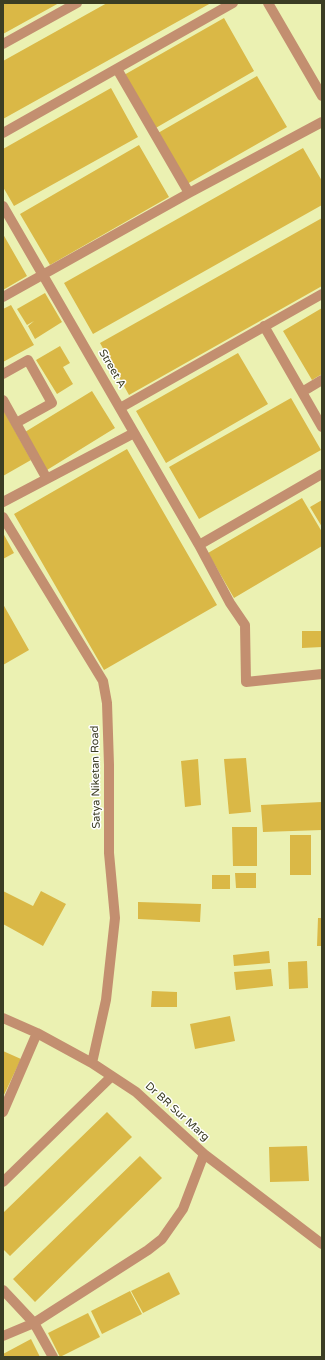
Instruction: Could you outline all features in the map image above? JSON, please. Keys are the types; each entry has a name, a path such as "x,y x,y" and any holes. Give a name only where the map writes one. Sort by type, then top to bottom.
{"street":[{"path":"3,44 77,3"},
{"path":"3,134 233,3"},
{"path":"268,3 322,96"},
{"path":"117,69 189,193"},
{"path":"3,297 189,193 322,122"},
{"name":"Street A","path":"3,206 199,545 230,603 246,624 246,682 322,674"},
{"path":"120,408 322,294"},
{"path":"264,326 322,427"},
{"path":"3,374 28,360 52,403 16,423"},
{"path":"302,392 322,380"},
{"path":"3,400 47,479"},
{"path":"3,502 134,433"},
{"path":"199,545 322,474"},
{"name":"Satya Niketan Road","path":"3,517 99,675 102,681 107,703 109,853 115,918 106,1000 92,1063"},
{"name":"Dr BR Sur Marg","path":"3,1018 37,1033 92,1063 136,1092 204,1154 322,1244"},
{"path":"3,1112 37,1033"},
{"path":"3,1182 112,1076"},
{"path":"3,1336 34,1322 148,1250 162,1239 183,1209 204,1154"},
{"path":"3,1290 34,1322 53,1357"}],"building":[{"path":"3,3 59,3 3,34"},
{"path":"107,3 211,3 3,119 3,61"},
{"path":"224,18 254,71 154,129 124,75"},
{"path":"257,76 287,127 187,184 158,133"},
{"path":"111,88 138,137 14,206 3,187 3,149"},
{"path":"139,145 169,197 50,265 20,214"},
{"path":"303,148 322,181 322,205 93,334 64,283"},
{"path":"322,218 322,286 129,395 100,343"},
{"path":"3,234 27,276 3,290"},
{"path":"45,293 62,322 35,339 28,326 34,321 27,325 17,309"},
{"path":"11,305 34,345 3,362 3,309"},
{"path":"322,308 322,374 312,380 283,331"},
{"path":"60,346 70,363 63,367 73,384 57,394 36,360"},
{"path":"238,353 268,404 166,463 136,411"},
{"path":"92,391 115,428 47,470 25,432"},
{"path":"291,398 321,450 199,519 169,467"},
{"path":"3,409 31,460 3,476"},
{"path":"127,449 217,605 104,670 14,514"},
{"path":"302,498 322,532 322,546 234,598 208,553"},
{"path":"322,500 322,527 310,507"},
{"path":"3,533 14,553 3,559"},
{"path":"3,604 29,650 3,665"},
{"path":"302,631 322,631 322,647 302,648"},
{"path":"246,758 251,812 229,814 224,759"},
{"path":"198,759 201,805 185,807 181,761"},
{"path":"322,802 322,830 263,832 261,805"},
{"path":"232,827 257,827 257,866 233,866"},
{"path":"290,835 311,835 311,875 290,875"},
{"path":"235,873 256,873 256,888 236,888"},
{"path":"212,875 230,875 230,889 212,889"},
{"path":"3,891 33,906 41,891 66,904 43,946 3,924"},
{"path":"138,902 201,904 200,922 138,919"},
{"path":"318,918 322,918 322,946 317,946"},
{"path":"269,951 270,963 234,966 233,955"},
{"path":"307,961 308,988 289,989 288,962"},
{"path":"271,969 273,986 236,990 234,972"},
{"path":"152,991 177,992 177,1007 151,1007"},
{"path":"230,1016 235,1041 195,1049 190,1024"},
{"path":"3,1051 21,1059 3,1097"},
{"path":"107,1112 132,1137 10,1256 3,1249 3,1213"},
{"path":"307,1146 309,1181 270,1182 269,1147"},
{"path":"140,1156 162,1178 35,1302 13,1279"},
{"path":"169,1272 180,1294 143,1313 131,1291"},
{"path":"130,1291 142,1314 102,1334 91,1311"},
{"path":"88,1313 100,1337 60,1357 48,1333"},
{"path":"31,1339 40,1357 3,1357 3,1354"}]}
